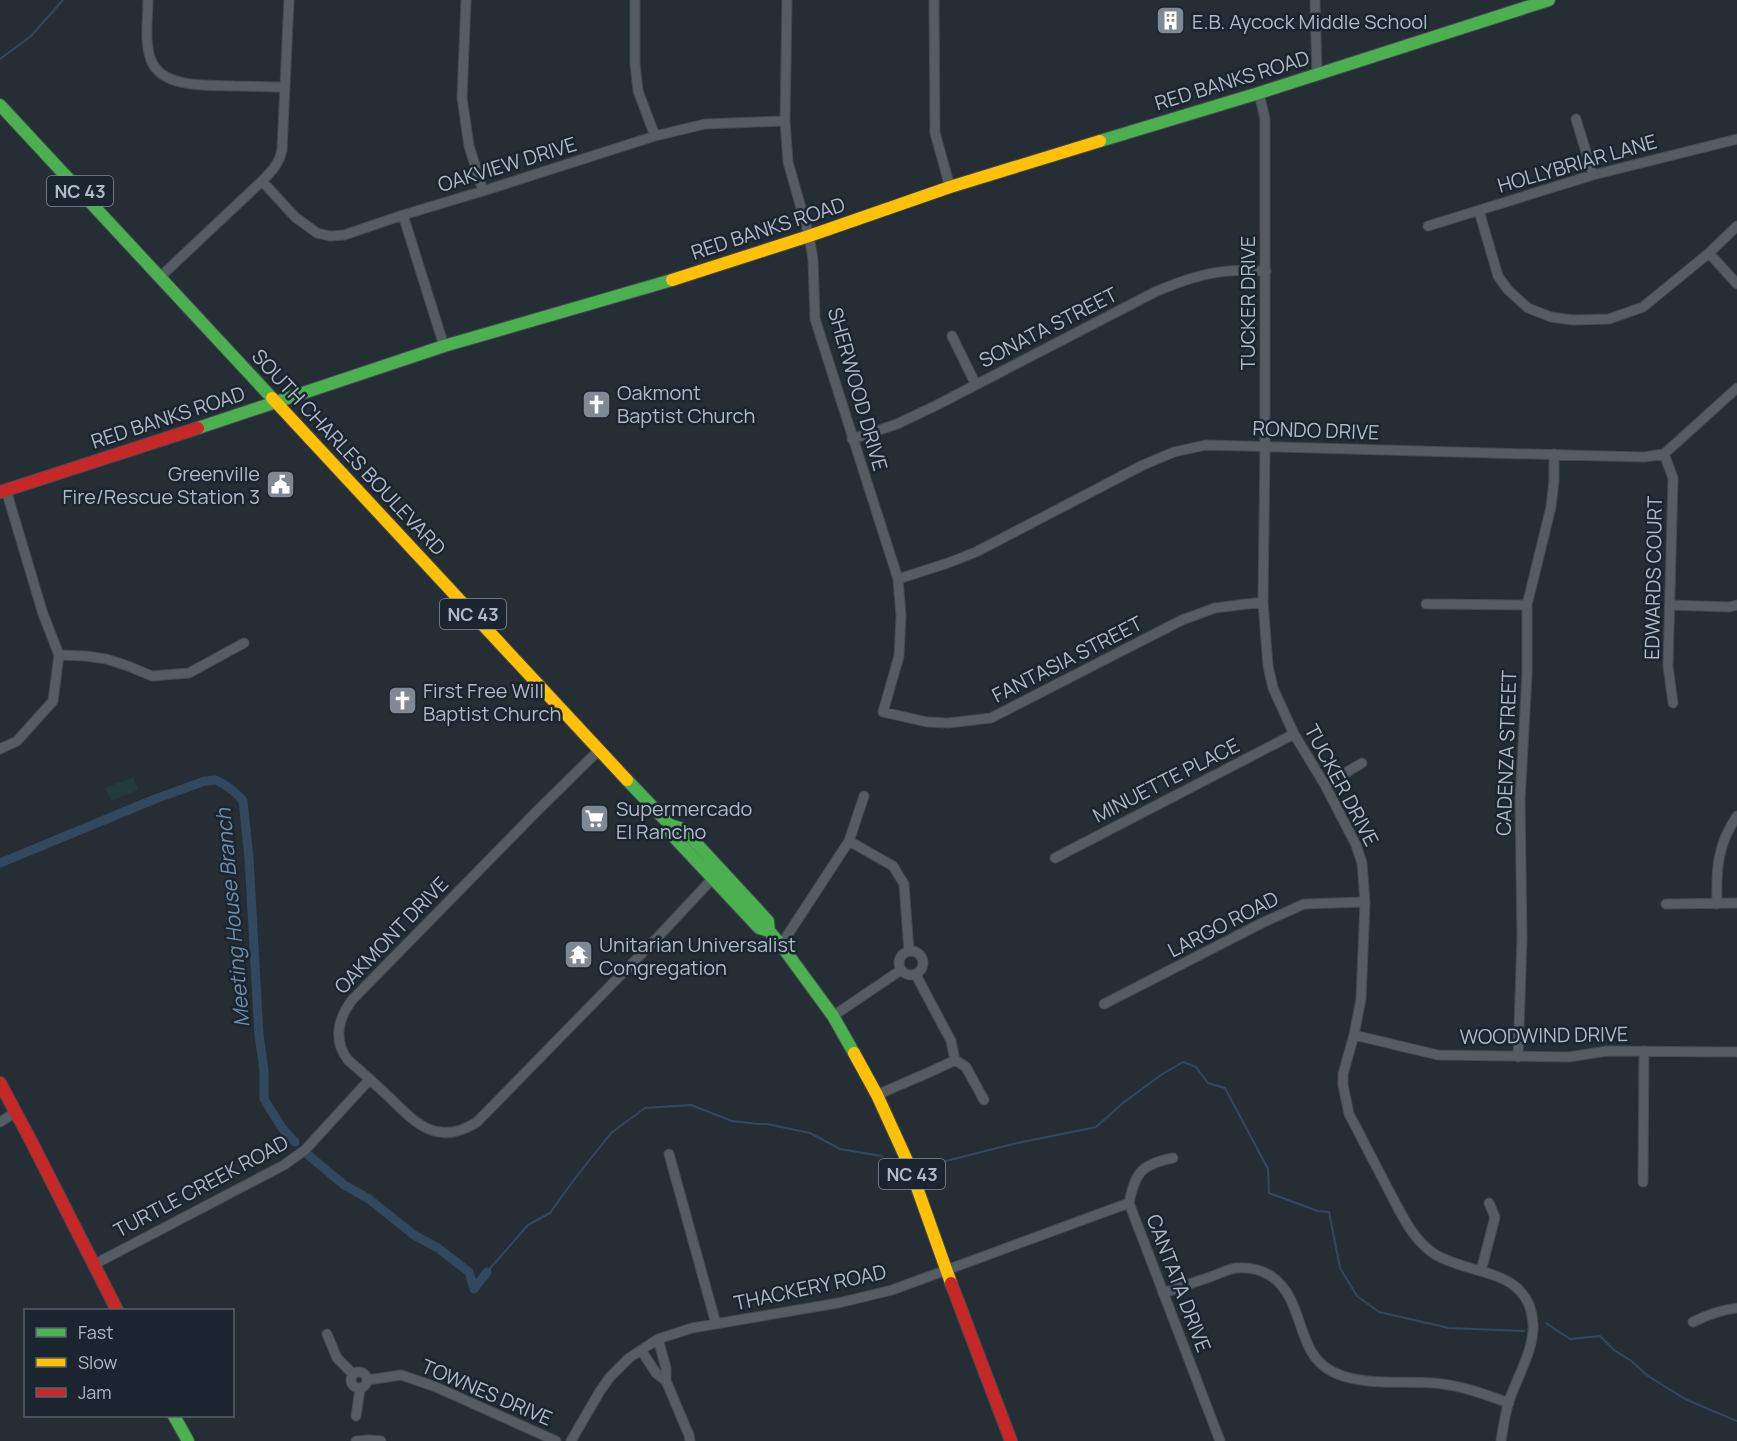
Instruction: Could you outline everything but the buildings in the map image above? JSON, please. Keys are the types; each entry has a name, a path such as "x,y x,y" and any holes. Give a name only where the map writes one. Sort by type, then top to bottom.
{"main road":[{"name":"RED BANKS ROAD","path":"3,491 277,403 444,346 681,278 950,187 1259,93 1548,0"},
{"name":"SOUTH CHARLES BOULEVARD","path":"0,105 599,750 670,825 682,829 710,856 765,917 769,931"},
{"name":"SOUTH CHARLES BOULEVARD","path":"670,825 671,834 759,928 769,931 781,945 833,1016 878,1095 909,1165 1011,1441"},
{"path":"675,838 683,839 703,858 710,856"},
{"path":"713,878 717,877 724,882 754,915 759,918 765,917"},
{"path":"0,1083 116,1309"},
{"path":"175,1417 188,1441"}],"street":[{"path":"148,0 147,46 152,63 162,74 179,82 196,85 285,87"},
{"path":"160,277 262,181 275,168 280,159 288,0"},
{"path":"466,0 462,98 469,146 483,191"},
{"path":"635,0 635,64 638,91 655,136"},
{"name":"SHERWOOD DRIVE","path":"787,0 785,121 788,162 809,236 813,259 815,319 898,579 901,616 899,656 883,712"},
{"path":"934,0 935,133 950,187"},
{"path":"1315,0 1317,74"},
{"name":"TUCKER DRIVE","path":"1259,93 1265,119 1263,602 1268,666 1273,688 1294,734 1325,784 1356,845 1362,863 1365,902 1361,999 1343,1074 1344,1097 1349,1114 1404,1219 1419,1241 1435,1254 1454,1264 1499,1276 1518,1288 1529,1306 1533,1334 1509,1403 1501,1441"},
{"path":"1576,119 1593,174"},
{"name":"OAKVIEW DRIVE","path":"262,181 295,217 317,233 330,236 344,235 655,136 705,124 785,121"},
{"name":"HOLLYBRIAR LANE","path":"1428,226 1593,174 1737,139"},
{"path":"1479,211 1498,276 1508,290 1528,308 1551,317 1573,320 1609,319 1643,307 1709,253 1737,226"},
{"path":"403,215 444,346"},
{"path":"1709,253 1737,284"},
{"name":"SONATA STREET","path":"852,439 897,424 1174,283 1227,271 1266,271"},
{"path":"952,336 976,385"},
{"path":"1664,454 1737,388"},
{"name":"RONDO DRIVE","path":"898,579 976,552 1143,465 1174,452 1206,445 1644,457 1664,454"},
{"name":"CADENZA STREET","path":"1518,1057 1522,938 1521,798 1527,675 1527,605 1551,507 1554,454"},
{"name":"EDWARDS COURT","path":"1664,454 1673,478 1668,666 1673,703"},
{"path":"0,748 17,741 53,701 59,655 43,614 3,491"},
{"name":"FANTASIA STREET","path":"883,712 938,723 991,718 1182,620 1215,608 1263,602"},
{"path":"1426,604 1527,605"},
{"path":"1670,605 1729,607 1737,605"},
{"path":"59,655 106,659 152,676 189,673 244,643"},
{"name":"MINUETTE PLACE","path":"1055,858 1294,734"},
{"name":"OAKMONT DRIVE","path":"599,750 352,1000 343,1012 340,1022 339,1037 342,1052 348,1059 414,1122 434,1132 449,1134 465,1130 477,1122 713,878"},
{"path":"1325,784 1362,763"},
{"path":"781,945 849,841 864,796"},
{"path":"1717,904 1717,863 1722,843 1737,816"},
{"path":"849,841 893,866 904,884 909,951"},
{"name":"LARGO ROAD","path":"1104,1004 1304,904 1365,902"},
{"path":"1666,904 1737,903"},
{"path":"909,951 916,952 922,958 922,969 916,975 908,975 901,970 900,959 909,951"},
{"path":"833,1016 901,970"},
{"path":"916,975 951,1041 955,1060 966,1067 984,1100"},
{"name":"WOODWIND DRIVE","path":"1354,1035 1438,1055 1569,1057 1607,1051 1737,1052"},
{"path":"1643,1182 1644,1051"},
{"path":"878,1095 930,1074 955,1060"},
{"name":"TURTLE CREEK ROAD","path":"93,1265 284,1165 305,1150 370,1079"},
{"path":"0,1122 16,1112"},
{"path":"669,1154 716,1324"},
{"name":"CANTATA DRIVE","path":"1173,1158 1155,1161 1145,1168 1136,1178 1129,1203 1220,1441"},
{"name":"THACKERY ROAD","path":"571,1441 600,1391 620,1366 658,1339 692,1328 861,1299 892,1290 1129,1203"},
{"path":"1481,1271 1495,1217 1489,1203"},
{"path":"1163,1293 1234,1268 1249,1268 1264,1272 1285,1289 1310,1350 1317,1360 1333,1372 1358,1380 1435,1383 1453,1386 1509,1403"},
{"path":"1693,1322 1737,1308"},
{"path":"327,1334 337,1358 353,1374"},
{"path":"658,1339 666,1368 666,1380 690,1441"},
{"path":"641,1350 656,1373 666,1380"},
{"path":"353,1374 359,1372 365,1374 368,1380 360,1389 356,1416"},
{"path":"353,1374 351,1381 353,1386 360,1389"},
{"name":"TOWNES DRIVE","path":"368,1380 401,1375 436,1387 556,1441"},
{"path":"356,1441 381,1441"}],"green space":[{"path":"133,777 138,790 111,801 105,788"}],"waterway":[{"path":"0,59 30,37 63,0"},
{"name":"Meeting House Branch","path":"0,863 155,799 205,781 218,781 238,795 243,801 249,858 259,1035 264,1070 264,1099 282,1128 295,1142"},
{"name":"Meeting House Branch","path":"934,1164 1013,1144 1096,1127 1123,1103 1183,1062 1196,1067 1208,1083 1225,1088 1268,1169 1269,1193 1318,1211 1329,1212 1340,1268 1357,1296 1379,1312 1449,1328 1524,1331"},
{"name":"Meeting House Branch","path":"487,1272 528,1225 550,1213 611,1133 645,1108 691,1105 732,1121 767,1124 810,1133 840,1149 882,1156"},
{"name":"Meeting House Branch","path":"307,1154 344,1185 369,1199 414,1235 438,1248 469,1272 474,1289 487,1272"},
{"name":"Meeting House Branch","path":"1546,1323 1570,1339 1600,1336 1648,1376 1685,1399 1737,1421"}],"traffic: fast":[{"path":"1100,141 1259,93 1549,0"},
{"path":"0,105 272,398"},
{"path":"198,428 444,346 672,280"},
{"path":"627,780 670,825 683,829 768,921 769,931"},
{"path":"670,825 671,834 759,928 769,931 781,945 833,1016 854,1053"},
{"path":"175,1417 188,1441"}],"traffic: slow":[{"path":"672,280 950,187 1100,141"},
{"path":"272,398 627,780"},
{"path":"854,1053 877,1095 909,1165 951,1283"}],"traffic: jam":[{"path":"0,492 198,428"},
{"path":"0,1083 116,1309"},
{"path":"951,1283 1011,1441"}],"place":[{"name":"E.B. Aycock Middle School","path":"1171,21"},
{"name":"Oakmont Baptist Church","path":"596,404"},
{"name":"Greenville Fire/Rescue Station 3","path":"281,485"},
{"name":"First Free Will Baptist Church","path":"402,701"},
{"name":"Supermercado El Rancho","path":"595,819"},
{"name":"Unitarian Universalist Congregation","path":"578,955"}]}
